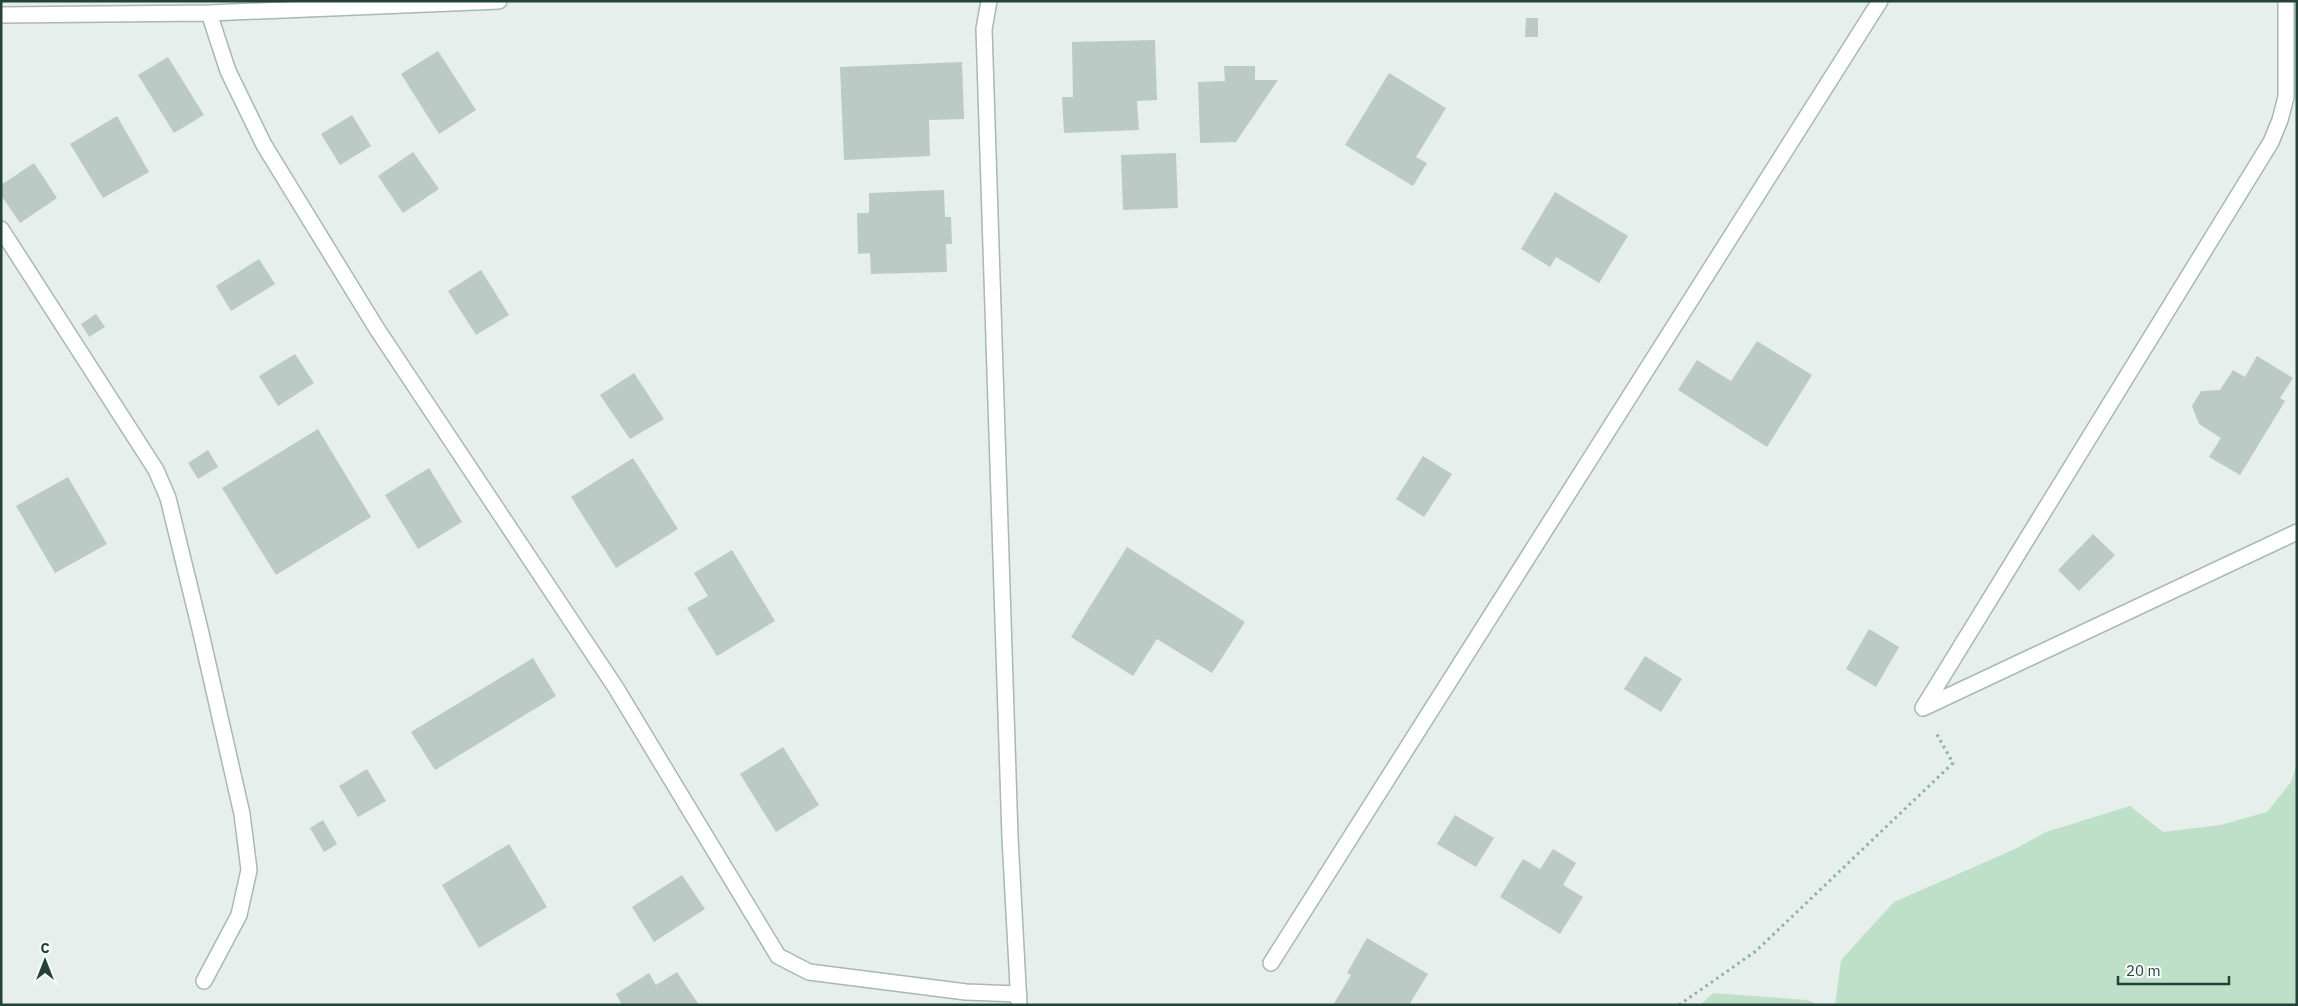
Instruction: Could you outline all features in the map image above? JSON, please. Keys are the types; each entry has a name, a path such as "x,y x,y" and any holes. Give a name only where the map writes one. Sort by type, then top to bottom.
{"street":[{"path":"1,15 209,13 499,1"},
{"path":"209,13 228,71 269,153 377,329 616,688 778,956 809,972 1019,999 1010,837 984,39 989,1"},
{"path":"1271,963 1880,1"},
{"path":"1923,708 2270,142 2280,120 2286,97 2286,1"},
{"path":"1,229 156,470 168,498 242,814 249,870 239,915 204,981"},
{"path":"1923,708 2297,532"}],"path":[{"path":"1679,1005 1756,951 1952,763 1923,708"}],"green space":[{"path":"2297,763 2297,1005 1835,1005 1841,960 1894,902 2015,849 2046,832 2130,806 2163,832 2220,825 2267,812 2291,782"},
{"path":"1713,993 1807,1000 1820,1005 1700,1005"}],"building":[{"path":"1526,18 1538,18 1538,37 1525,37"},
{"path":"1155,40 1157,100 1137,101 1139,130 1064,133 1062,97 1073,97 1072,42"},
{"path":"438,51 476,110 439,134 401,74"},
{"path":"168,57 204,115 174,133 138,75"},
{"path":"962,62 964,119 929,120 930,156 844,160 840,67"},
{"path":"1224,66 1255,66 1255,80 1278,80 1236,142 1200,143 1198,82 1225,81"},
{"path":"1389,73 1446,108 1416,157 1427,163 1413,186 1345,145"},
{"path":"352,115 371,146 340,165 321,134"},
{"path":"117,116 149,172 103,198 70,144"},
{"path":"413,152 439,189 403,213 378,176"},
{"path":"1176,153 1178,208 1123,210 1121,155"},
{"path":"34,163 57,198 20,223 1,195 1,185"},
{"path":"944,190 945,217 951,217 952,244 946,244 947,272 871,274 870,253 858,254 857,213 869,213 869,193"},
{"path":"1555,192 1628,236 1599,283 1556,257 1550,267 1521,249"},
{"path":"259,259 275,284 231,311 216,286"},
{"path":"481,270 509,315 476,335 448,291"},
{"path":"96,314 105,327 89,337 81,324"},
{"path":"1757,341 1812,375 1767,447 1678,390 1697,360 1731,381"},
{"path":"295,354 314,383 278,406 259,376"},
{"path":"2257,356 2293,378 2280,398 2285,401 2240,475 2209,457 2221,438 2199,424 2192,406 2201,391 2220,390 2233,370 2245,377"},
{"path":"634,373 664,419 630,439 600,395"},
{"path":"318,429 371,517 276,575 222,488"},
{"path":"208,450 218,467 198,479 188,463"},
{"path":"1423,456 1452,474 1424,517 1396,499"},
{"path":"633,458 678,529 616,568 571,497"},
{"path":"429,468 462,522 418,549 385,495"},
{"path":"68,477 107,544 55,573 16,506"},
{"path":"2093,534 2115,555 2079,591 2058,570"},
{"path":"1127,547 1245,622 1212,673 1157,639 1133,676 1071,637"},
{"path":"732,550 775,621 717,656 687,608 708,596 694,573"},
{"path":"1869,629 1899,647 1876,687 1846,669"},
{"path":"1645,656 1682,679 1661,712 1624,689"},
{"path":"533,658 556,696 435,770 411,732"},
{"path":"783,747 819,805 776,832 740,774"},
{"path":"367,769 386,801 358,817 339,786"},
{"path":"1455,815 1494,838 1476,867 1437,844"},
{"path":"323,820 337,844 324,852 310,828"},
{"path":"509,844 547,907 479,948 442,885"},
{"path":"1553,849 1576,863 1563,885 1583,897 1560,934 1500,897 1523,859 1540,869"},
{"path":"682,875 705,909 654,942 632,907"},
{"path":"1367,938 1428,974 1409,1005 1333,1005 1351,975 1347,973"},
{"path":"677,972 699,1005 622,1005 616,994 649,973 656,985"}]}
